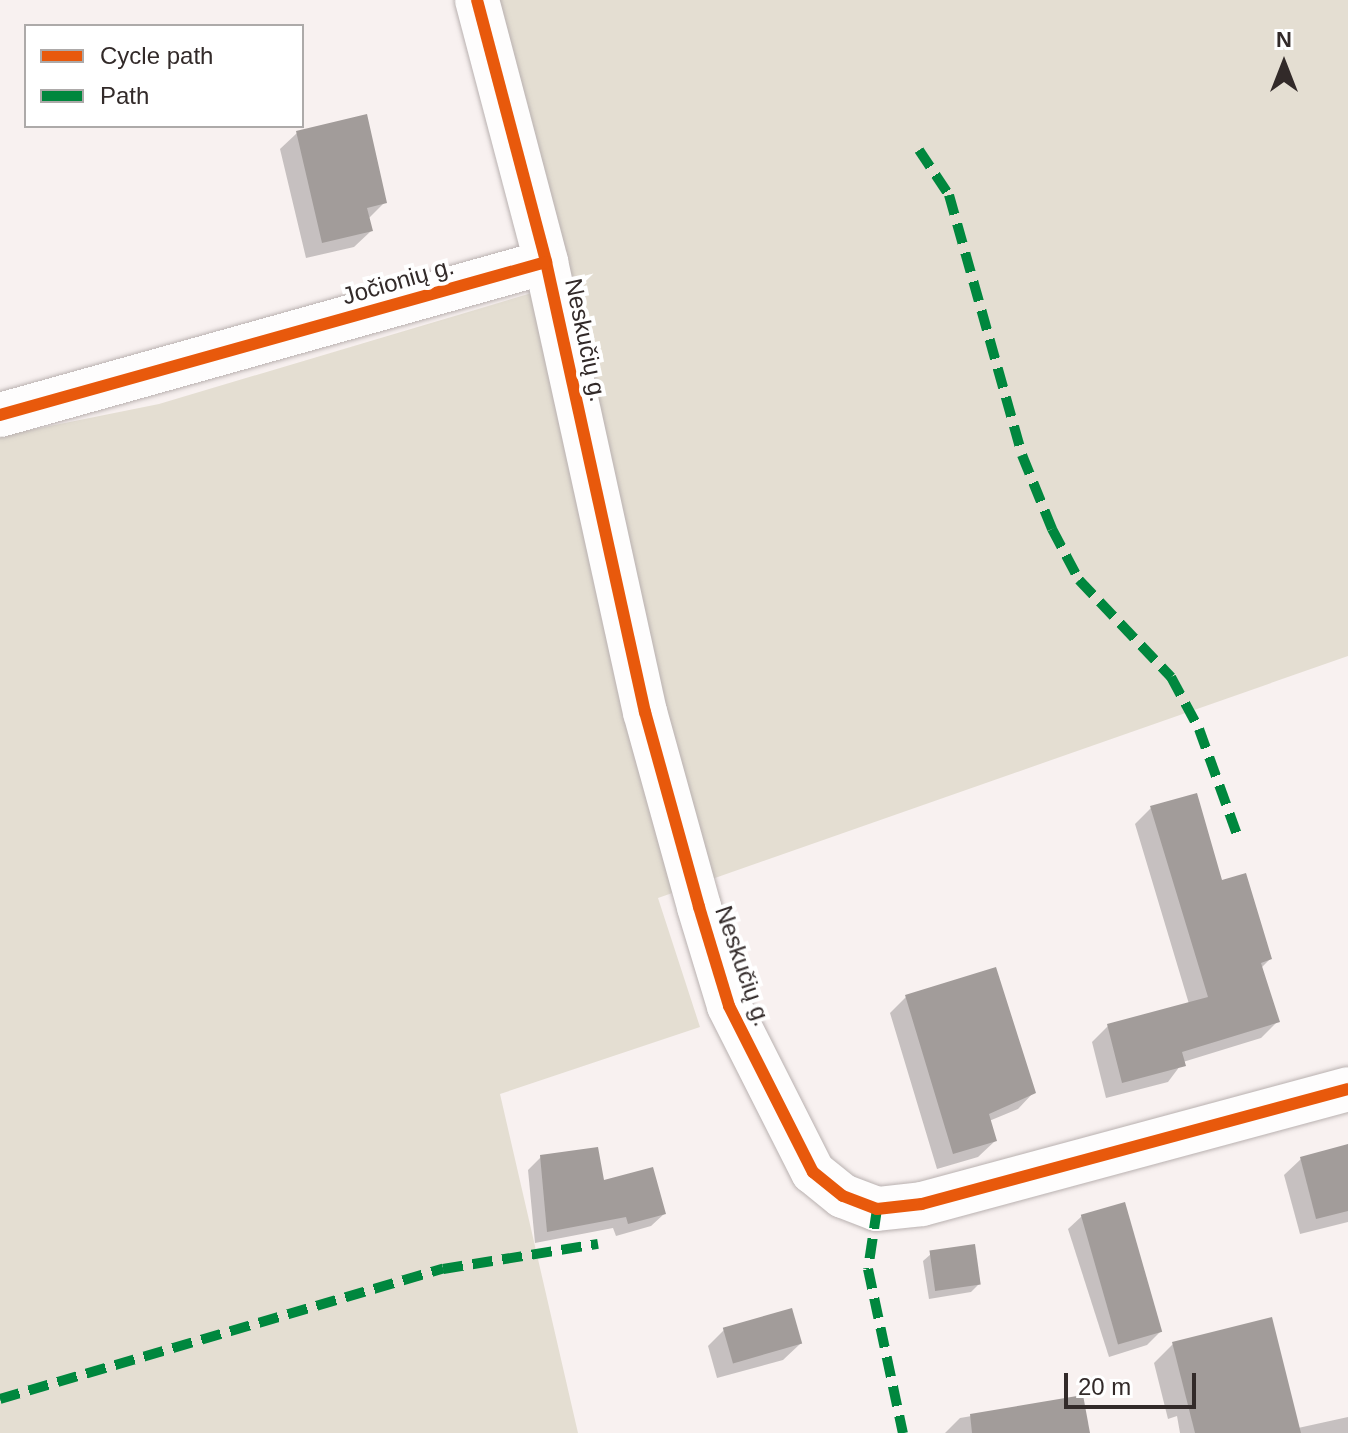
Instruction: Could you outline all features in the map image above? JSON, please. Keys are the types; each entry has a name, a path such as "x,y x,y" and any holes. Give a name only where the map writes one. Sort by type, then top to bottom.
{"street":[{"path":"477,0 546,262"},
{"name":"Jočionių g.","path":"0,415 546,262"},
{"name":"Neskučių g.","path":"546,262 645,712 699,907 729,1006 813,1172 843,1196 877,1209 922,1204 1348,1089"}],"shaded area":[{"path":"495,0 1348,0 1348,656 658,898 700,1027 500,1094 578,1433 0,1433 0,436 159,404 572,281"}],"building":[{"path":"367,114 387,203 367,208 373,231 322,243 296,131"},
{"path":"1197,793 1222,880 1246,873 1272,959 1261,963 1280,1022 1182,1052 1186,1066 1122,1083 1107,1024 1208,997 1150,806"},
{"path":"996,967 1036,1093 989,1114 997,1141 953,1154 905,995"},
{"path":"1348,1144 1348,1211 1316,1219 1300,1157"},
{"path":"598,1147 604,1180 653,1167 666,1214 628,1224 626,1217 547,1232 540,1155"},
{"path":"1125,1202 1162,1332 1118,1344 1081,1215"},
{"path":"975,1244 981,1285 935,1291 929,1250"},
{"path":"792,1308 802,1344 733,1363 723,1328"},
{"path":"1272,1317 1301,1433 1195,1433 1172,1342"},
{"path":"1083,1395 1090,1433 972,1433 970,1414"}],"marked path":[{"path":"919,150 949,195 1022,455 1052,529 1079,580 1171,677 1199,729 1239,840"},
{"path":"877,1209 868,1269 903,1433"},
{"path":"0,1399 443,1269 598,1244"}],"cycle path":[{"path":"477,0 546,262 645,712 699,907 729,1006 813,1172 843,1196 877,1209 922,1204 1348,1089"},
{"path":"0,415 546,262"}]}
